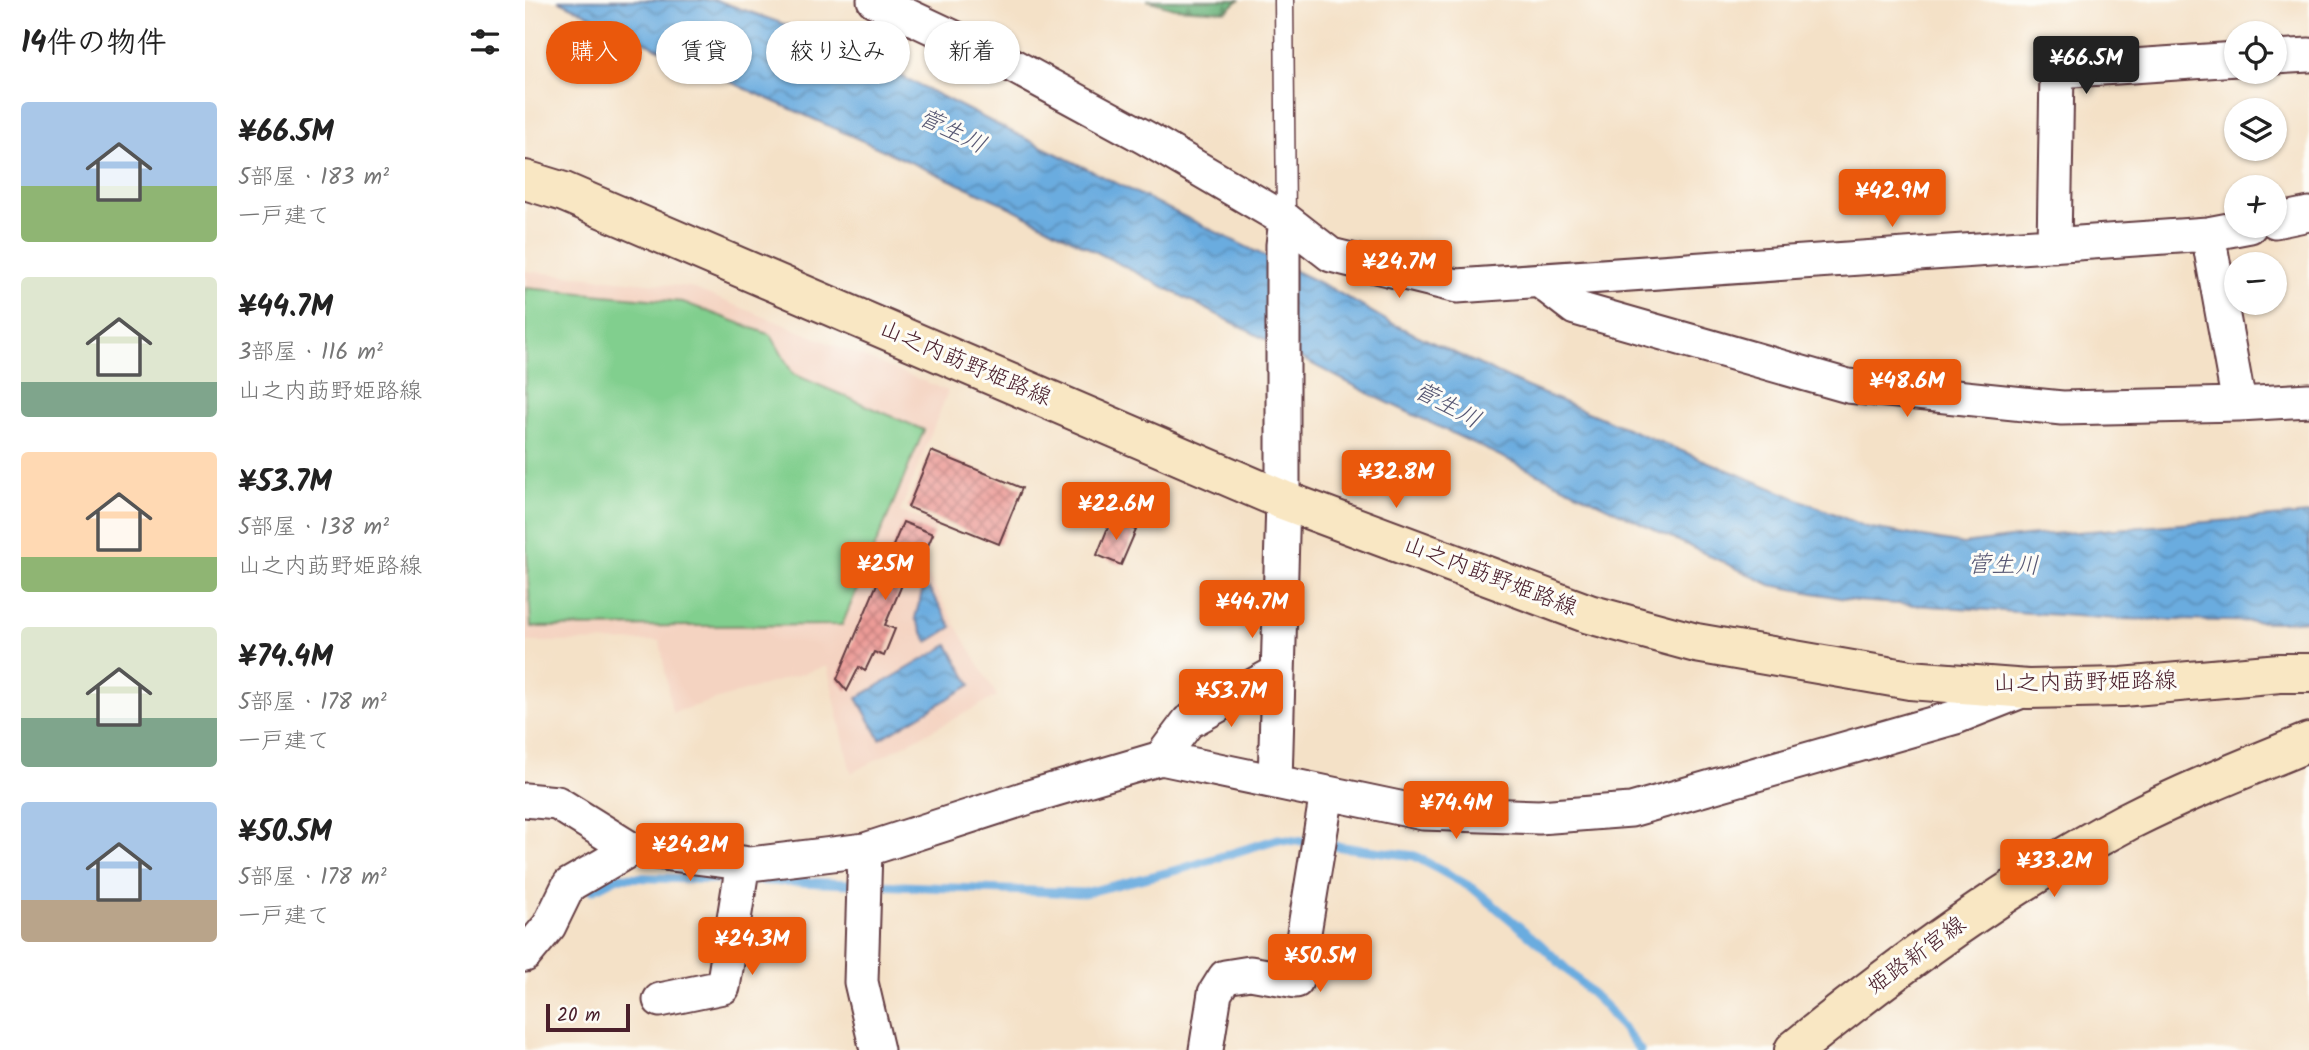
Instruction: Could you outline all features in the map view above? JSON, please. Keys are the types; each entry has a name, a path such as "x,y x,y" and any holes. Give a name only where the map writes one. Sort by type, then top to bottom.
{"main road":[{"name":"山之内莇野姫路線","path":"525,180 564,192 1589,614 1696,643 1910,680 2028,689 2122,687 2280,673 2309,673"},
{"name":"姫路新宮線","path":"1794,1050 1853,1003 2014,888 2128,822 2203,785 2309,742"}],"street":[{"path":"874,0 1006,62 1146,138 1285,232 1331,256 1457,286 2224,231"},
{"path":"2287,56 2309,55"},
{"path":"2054,245 2057,71 2224,60"},
{"path":"2287,219 2309,214"},
{"path":"1275,782 1283,490 1285,232"},
{"path":"2208,234 2239,404"},
{"path":"1541,282 1575,308 1848,386 2062,408 2309,400"},
{"path":"1161,758 1188,722 1278,672"},
{"path":"525,800 557,803 631,849 750,864 865,850 1161,758 1423,813 1539,817 1631,810 1956,717 2028,689"},
{"path":"1206,1050 1215,993 1225,977 1250,973 1296,981 1328,793"},
{"path":"525,955 549,926 569,885 631,849"},
{"path":"865,850 861,982 877,1050"},
{"path":"660,1000 723,987 743,863"}],"lane":[{"path":"1284,0 1285,232"}],"shaded area":[{"path":"525,271 690,287 948,391 900,512 937,525 921,564 997,696 851,773 827,666 672,713 660,641 525,642"}],"green space":[{"path":"1147,0 1239,0 1226,11 1174,8"},
{"path":"525,288 683,302 771,335 793,374 924,430 842,625 531,627 525,520"}],"water":[{"name":"菅生川","path":"558,0 716,0 775,21 766,21 766,84 910,84 910,80 1332,289 1391,323 1527,387 1866,527 1963,544 2025,536 2309,514 2309,620 2280,622 2118,619 1856,601 1771,585 1374,396 1002,203 735,84 752,84 752,21 656,21 656,48 642,41 642,21 601,21"},
{"path":"929,589 952,627 928,642 915,618 922,592"},
{"path":"948,645 971,685 880,739 857,698"}],"building":[{"path":"931,451 1022,488 999,544 908,507"},
{"path":"1111,520 1136,530 1121,565 1097,555"},
{"path":"903,522 933,534 917,571 909,568 885,625 895,629 884,656 874,652 865,671 859,667 847,691 837,679"}],"waterway":[{"path":"747,880 1084,893 1181,869 1278,839 1313,843"},
{"path":"1326,845 1415,856 1474,889 1540,944 1605,1006 1640,1050"},
{"path":"592,890 618,877 733,880"}]}
